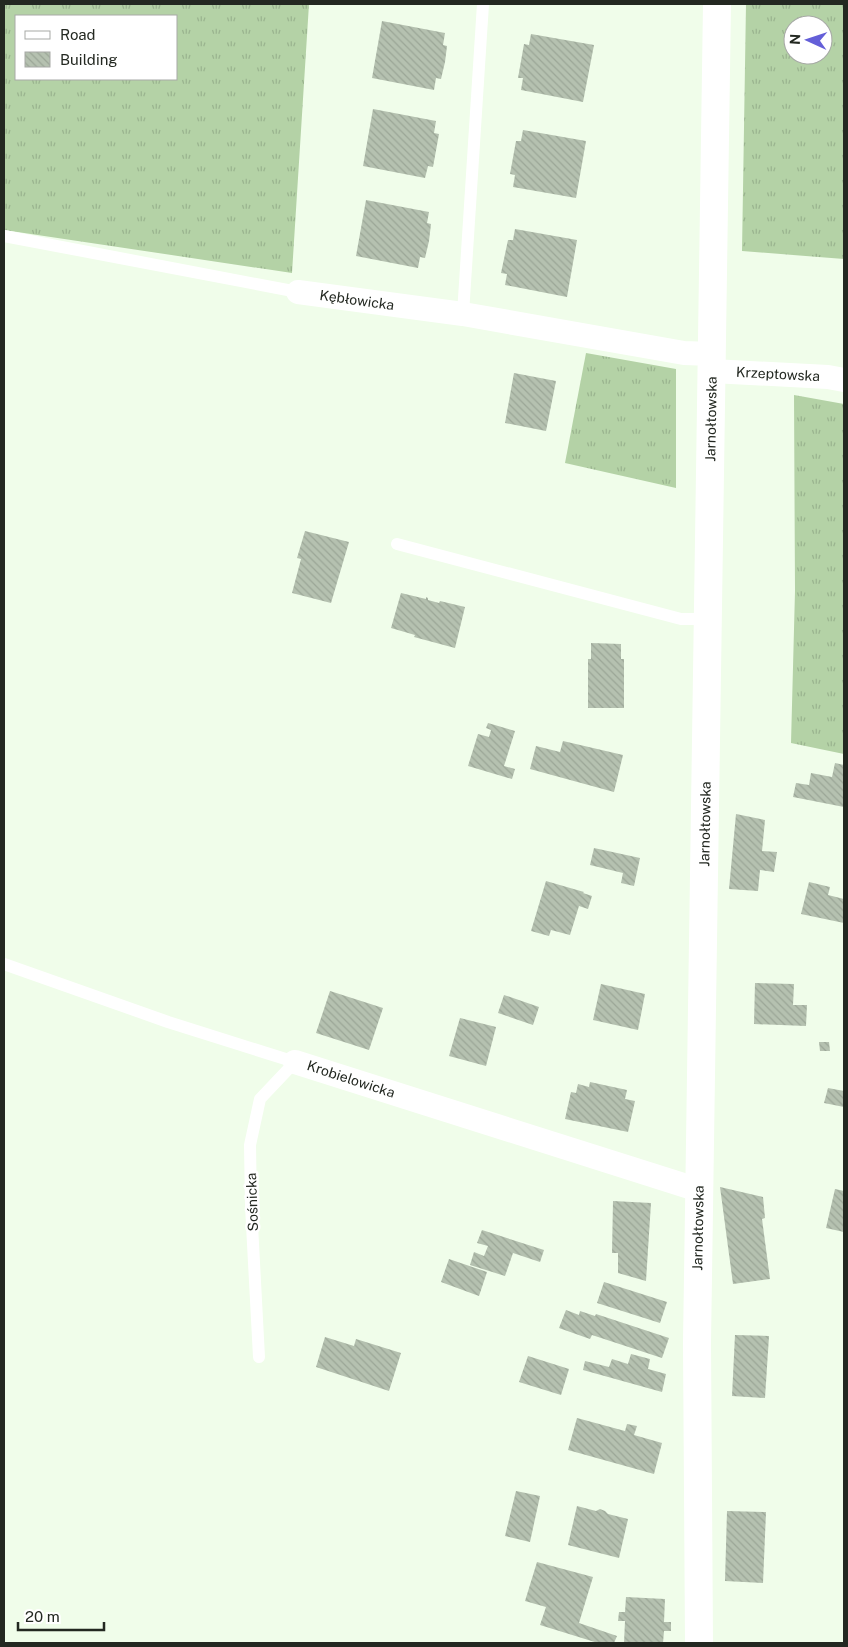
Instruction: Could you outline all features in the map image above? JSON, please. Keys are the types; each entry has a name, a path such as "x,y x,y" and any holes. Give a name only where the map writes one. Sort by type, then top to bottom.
{"street":[{"name":"Jarnołtowska","path":"699,1643 697,1362 717,4"},
{"name":"Kębłowicka","path":"298,292 463,314 684,354 712,362"},
{"name":"Krzeptowska","path":"712,362 844,380"},
{"name":"Krobielowicka","path":"295,1062 699,1190"}],"lane":[{"path":"463,314 483,4"},
{"name":"Kębłowicka","path":"4,236 298,292"},
{"path":"398,544 681,619 708,620"},
{"name":"Krobielowicka","path":"4,964 168,1022 295,1062"},
{"name":"Sośnicka","path":"259,1357 251,1206 250,1145 260,1099 295,1062"}],"green space":[{"path":"4,4 309,4 292,273 4,230"},
{"path":"746,4 844,4 844,259 742,251"},
{"path":"586,353 676,369 676,488 565,463"},
{"path":"794,395 844,404 844,754 791,743 795,591"}],"building":[{"path":"382,21 445,33 443,45 447,46 445,62 441,79 436,78 434,90 372,78"},
{"path":"531,34 594,45 583,102 521,90 523,78 518,78 524,44 529,45"},
{"path":"373,109 436,121 434,133 439,134 433,167 428,166 425,178 363,166"},
{"path":"523,130 586,141 576,198 513,187 515,175 510,174 516,141 521,141"},
{"path":"366,200 429,212 427,223 431,224 429,241 425,258 420,257 418,268 356,256"},
{"path":"515,229 577,240 567,297 505,285 507,274 501,273 508,240 513,240"},
{"path":"514,373 556,381 546,431 505,423"},
{"path":"305,531 349,542 331,603 292,593 301,559 297,558"},
{"path":"401,593 426,599 426,597 428,600 439,603 440,601 465,607 455,648 414,637 415,635 391,628"},
{"path":"591,643 621,644 621,659 624,659 624,708 588,708 588,659 591,659"},
{"path":"488,723 515,731 504,766 515,769 512,779 468,766 478,734 489,737 491,730 486,728"},
{"path":"563,741 623,755 614,792 530,769 536,746 560,752"},
{"path":"835,763 844,765 844,807 793,797 796,783 809,785 811,773 832,777"},
{"path":"736,814 765,820 762,851 777,852 774,872 760,870 758,891 729,889"},
{"path":"594,848 640,858 634,886 621,883 623,873 590,865"},
{"path":"546,881 592,896 588,909 579,906 570,935 551,930 549,936 531,931"},
{"path":"809,882 830,887 828,895 844,899 844,923 801,914"},
{"path":"755,983 794,984 793,1005 807,1005 806,1026 754,1024"},
{"path":"601,984 645,994 638,1030 593,1020"},
{"path":"330,991 383,1008 369,1050 316,1033"},
{"path":"504,995 539,1007 533,1025 498,1013"},
{"path":"460,1018 496,1027 486,1066 449,1056"},
{"path":"819,1042 829,1042 830,1051 820,1051"},
{"path":"590,1082 627,1090 625,1099 635,1101 628,1132 565,1119 571,1092 576,1093 578,1084 589,1087"},
{"path":"828,1088 844,1091 844,1107 824,1103"},
{"path":"720,1187 763,1197 765,1218 762,1219 770,1279 733,1284"},
{"path":"835,1189 844,1191 844,1232 826,1228"},
{"path":"613,1201 651,1203 646,1281 618,1273 618,1253 612,1253"},
{"path":"482,1230 544,1250 540,1262 513,1253 505,1276 470,1265 474,1252 484,1256 488,1246 477,1243"},
{"path":"449,1259 487,1272 479,1296 441,1282"},
{"path":"604,1282 667,1302 660,1323 597,1303"},
{"path":"566,1310 579,1315 580,1311 595,1316 596,1314 669,1338 662,1358 592,1335 590,1339 559,1328"},
{"path":"735,1335 769,1336 765,1398 732,1396"},
{"path":"325,1337 354,1346 356,1339 401,1353 389,1391 316,1367"},
{"path":"631,1354 650,1359 648,1369 666,1374 662,1392 583,1370 585,1361 609,1367 612,1359 628,1364"},
{"path":"528,1356 569,1369 561,1395 519,1382"},
{"path":"577,1418 625,1431 627,1424 637,1426 634,1435 662,1443 654,1474 568,1450"},
{"path":"516,1491 540,1496 530,1542 505,1536"},
{"path":"577,1506 596,1511 600,1509 608,1514 628,1519 619,1558 568,1545"},
{"path":"727,1511 766,1512 763,1583 725,1581"},
{"path":"537,1562 593,1577 579,1623 617,1636 614,1643 598,1643 540,1625 546,1607 525,1601"},
{"path":"626,1597 665,1599 664,1622 671,1622 671,1631 664,1631 663,1643 624,1643 625,1621 618,1621 619,1612 625,1612"}]}
